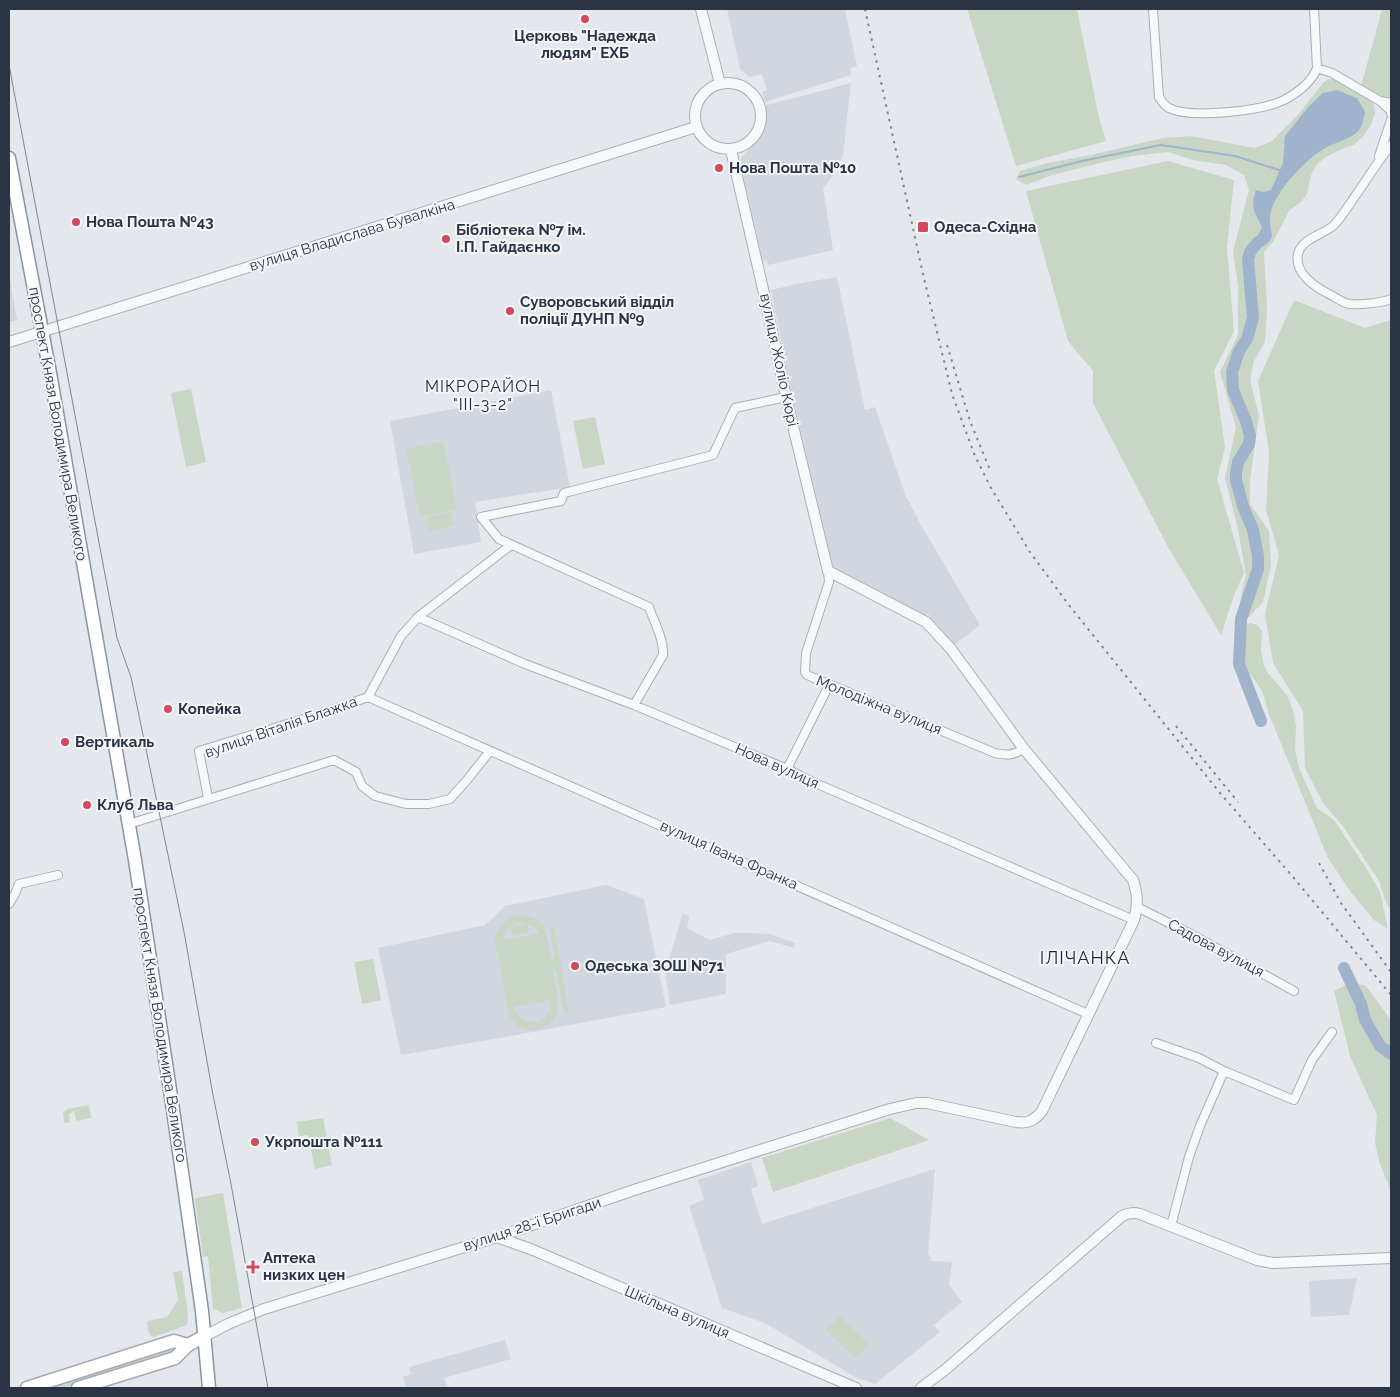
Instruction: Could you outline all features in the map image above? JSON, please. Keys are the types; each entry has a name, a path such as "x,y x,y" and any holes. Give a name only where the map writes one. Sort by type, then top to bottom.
{"main road":[{"name":"проспект Князя Володимира Великого","path":"9,158 61,430 129,824 172,1103 207,1357"},
{"name":"вулиця 28-ї Бригади","path":"78,1388 175,1358 188,1345 205,1336"},
{"path":"28,1388 174,1340 188,1345"},
{"path":"207,1357 210,1388"},
{"path":"207,1357 213,1368 216,1388"}],"street":[{"path":"701,9 720,84"},
{"path":"1153,9 1159,97 1165,105 1176,110 1193,113 1246,111 1284,100 1304,86 1314,76 1316,68 1314,9"},
{"path":"1316,68 1332,73 1380,101 1391,113"},
{"path":"731,83 741,86 750,92 760,105 761,111 761,122 751,141 742,147 731,150 709,145 701,137 696,127 694,116 696,106 702,96 710,88 720,84 731,83"},
{"path":"1380,101 1391,103"},
{"path":"1377,162 1391,120"},
{"name":"вулиця Владислава Бувалкіна","path":"9,342 696,127"},
{"path":"1391,145 1377,162 1344,213 1332,226 1301,247 1298,254 1298,268 1312,283 1349,304 1378,303 1391,299"},
{"name":"вулиця Жоліо Кюрі","path":"731,150 786,397 828,571"},
{"path":"634,705 663,655 660,636 649,607 499,539 481,517 561,501 564,493 713,455 735,408 786,397"},
{"name":"вулиця Віталія Блажка","path":"208,798 199,752 310,718 368,697 401,636 418,616 511,544"},
{"path":"828,571 926,622 950,649 1024,749 1132,880 1138,898 1134,920 1088,1014"},
{"name":"Молодіжна вулиця","path":"828,571 829,582 806,653 805,669 807,675 1006,756 1024,749"},
{"name":"Нова вулиця","path":"418,616 525,664 634,705 787,769 851,799 1134,920"},
{"path":"787,769 829,685"},
{"name":"вулиця Івана Франка","path":"368,697 1088,1014"},
{"path":"129,824 334,760 356,772 362,786 375,796 406,804 429,804 450,799 490,752"},
{"path":"9,904 19,884 58,875"},
{"name":"Садова вулиця","path":"1137,907 1191,934 1294,991"},
{"name":"вулиця 28-ї Бригади","path":"205,1336 264,1309 497,1237 879,1112 916,1103 927,1103 1016,1122 1030,1122 1042,1111 1088,1014"},
{"path":"1156,1043 1199,1058 1224,1071 1294,1100 1312,1060 1332,1032"},
{"path":"1171,1226 1189,1157 1224,1071"},
{"path":"921,1388 946,1369 1122,1216 1127,1214 1140,1214 1257,1260 1273,1263 1391,1258"},
{"name":"Шкільна вулиця","path":"497,1237 533,1250 856,1388"}],"shaded area":[{"path":"727,9 845,9 857,66 851,68 851,75 765,102 762,92 767,90 762,74 750,77 740,69"},
{"path":"851,83 843,155 835,173 823,188 833,250 768,265 767,260 763,261 740,161 764,132 766,121 764,106"},
{"path":"9,274 17,320 9,322"},
{"path":"837,277 865,410 875,407 905,494 921,525 980,625 954,645 928,614 923,618 842,575 833,567 791,389 771,290"},
{"path":"551,390 570,487 475,502 481,542 414,554 390,421"},
{"name":"Одеська ЗОШ №71","path":"606,885 644,899 666,1007 401,1055 378,948 485,925 505,906"},
{"path":"683,913 689,916 687,928 710,940 734,933 770,934 795,943 794,948 770,941 726,954 726,994 670,1005 665,972"},
{"path":"751,1162 758,1186 751,1189 762,1224 935,1169 928,1253 932,1261 952,1262 949,1285 962,1302 934,1325 940,1332 875,1384 855,1377 765,1323 722,1308 689,1206 704,1200 698,1180"},
{"path":"1357,1278 1349,1315 1311,1317 1309,1281"},
{"path":"505,1340 511,1359 444,1378 448,1388 406,1388 403,1377 411,1374 409,1367"}],"green space":[{"path":"967,9 1077,9 1099,118 1106,141 1016,166"},
{"path":"1382,9 1391,9 1391,103 1360,90"},
{"path":"1329,79 1335,79 1369,98 1374,105 1375,113 1371,125 1355,144 1326,157 1317,164 1311,175 1307,194 1301,202 1289,211 1273,242 1264,252 1267,307 1265,342 1254,361 1250,380 1259,416 1250,479 1250,504 1269,531 1271,565 1263,602 1248,618 1238,615 1246,575 1238,529 1225,478 1236,427 1220,372 1238,335 1238,286 1233,251 1249,190 1244,175 1226,165 1193,160 1168,152 1132,156 1096,164 1052,175 1026,185 1016,179 1020,171 1047,163 1163,138 1191,136 1255,148 1272,141 1297,116 1323,83"},
{"path":"1168,161 1234,180 1227,247 1234,331 1214,371 1225,447 1217,479 1244,573 1234,595 1221,635 1168,547 1093,403 1093,371 1068,341 1026,191"},
{"path":"1294,300 1365,328 1391,320 1391,911 1379,881 1342,825 1323,803 1305,768 1303,711 1273,663 1265,614 1279,555 1266,510 1269,452 1258,381"},
{"path":"191,389 206,462 186,467 171,393"},
{"path":"595,417 605,464 583,469 573,421"},
{"path":"443,441 457,509 420,517 406,449"},
{"path":"451,512 453,526 429,531 426,517"},
{"path":"1250,623 1257,625 1262,631 1261,649 1263,662 1267,672 1287,695 1293,710 1296,726 1295,750 1299,768 1317,808 1334,820 1368,871 1380,892 1388,929 1374,920 1350,891 1328,858 1269,714 1262,690 1246,669 1242,635 1243,627"},
{"path":"517,915 527,916 541,923 546,935 551,959 555,958 549,927 554,926 569,1013 564,1014 556,970 553,970 558,997 557,1012 550,1023 539,1029 533,1030 520,1027 509,1015 495,940 502,924","holes":["519,922 527,923 511,927 512,935 529,932 528,924 536,928 539,934 503,940 508,929 513,925","551,1000 547,1015 542,1020 536,1022 523,1020 514,1007"]},
{"path":"373,959 381,1000 362,1004 354,962"},
{"path":"1352,982 1366,986 1391,1020 1391,1191 1380,1164 1375,1143 1377,1115 1350,1056 1334,991"},
{"path":"89,1105 91,1118 76,1121 74,1111 69,1114 70,1122 64,1123 63,1112 67,1109"},
{"path":"323,1118 332,1165 315,1169 308,1135 299,1136 297,1122"},
{"path":"890,1118 929,1140 773,1192 762,1158"},
{"path":"223,1193 242,1308 223,1313 213,1309 208,1256 203,1257 195,1198"},
{"path":"182,1271 188,1316 187,1325 154,1337 150,1335 148,1321 167,1317 178,1300 173,1272"},
{"path":"840,1316 869,1344 855,1358 826,1330"},
{"path":"182,1347 171,1355 63,1388 43,1388 170,1348"}],"water":[{"path":"1337,90 1357,98 1365,112 1361,126 1351,136 1318,153 1290,179 1279,194 1271,212 1271,240 1261,248 1256,239 1262,227 1254,209 1253,200 1256,190 1263,192 1271,190 1283,163 1285,136 1309,106 1323,93"}],"waterway":[{"path":"1019,177 1082,161 1161,145 1235,156 1279,170"},
{"path":"1258,242 1250,252 1248,259 1253,318 1247,339 1239,351 1232,372 1233,390 1250,436 1249,444 1238,462 1236,480 1243,506 1253,530 1258,556 1258,569 1241,619 1239,664 1261,721"},
{"path":"1344,968 1361,1004 1365,1020 1380,1046 1391,1054"}],"tram line":[{"path":"9,65 117,638 131,677 184,932 268,1388"}],"railway":[{"path":"865,9 923,274 952,394 975,456 991,488 1030,552 1068,604 1220,793 1391,995"},
{"path":"947,345 970,421 990,470"},
{"path":"1176,726 1238,802"},
{"path":"1319,863 1341,903 1391,972"}],"place":[{"name":"Церковь \"Надежда людям\" ЕХБ","path":"585,19"},
{"name":"Нова Пошта №10","path":"719,168"},
{"name":"Нова Пошта №43","path":"76,222"},
{"name":"Одеса-Східна","path":"923,227"},
{"name":"Бібліотека №7 ім. І.П. Гайдаєнко","path":"446,239"},
{"name":"Суворовський відділ поліції ДУНП №9","path":"510,311"},
{"name":"Копейка","path":"168,709"},
{"name":"Вертикаль","path":"65,742"},
{"name":"Клуб Льва","path":"87,805"},
{"name":"Одеська ЗОШ №71","path":"575,966"},
{"name":"Укрпошта №111","path":"255,1142"},
{"name":"Аптека низких цен","path":"253,1267"}],"district":[{"name":"МІКРОРАЙОН \"ІІІ-3-2\"","path":"483,395"},
{"name":"ІЛІЧАНКА","path":"1085,957"}]}
